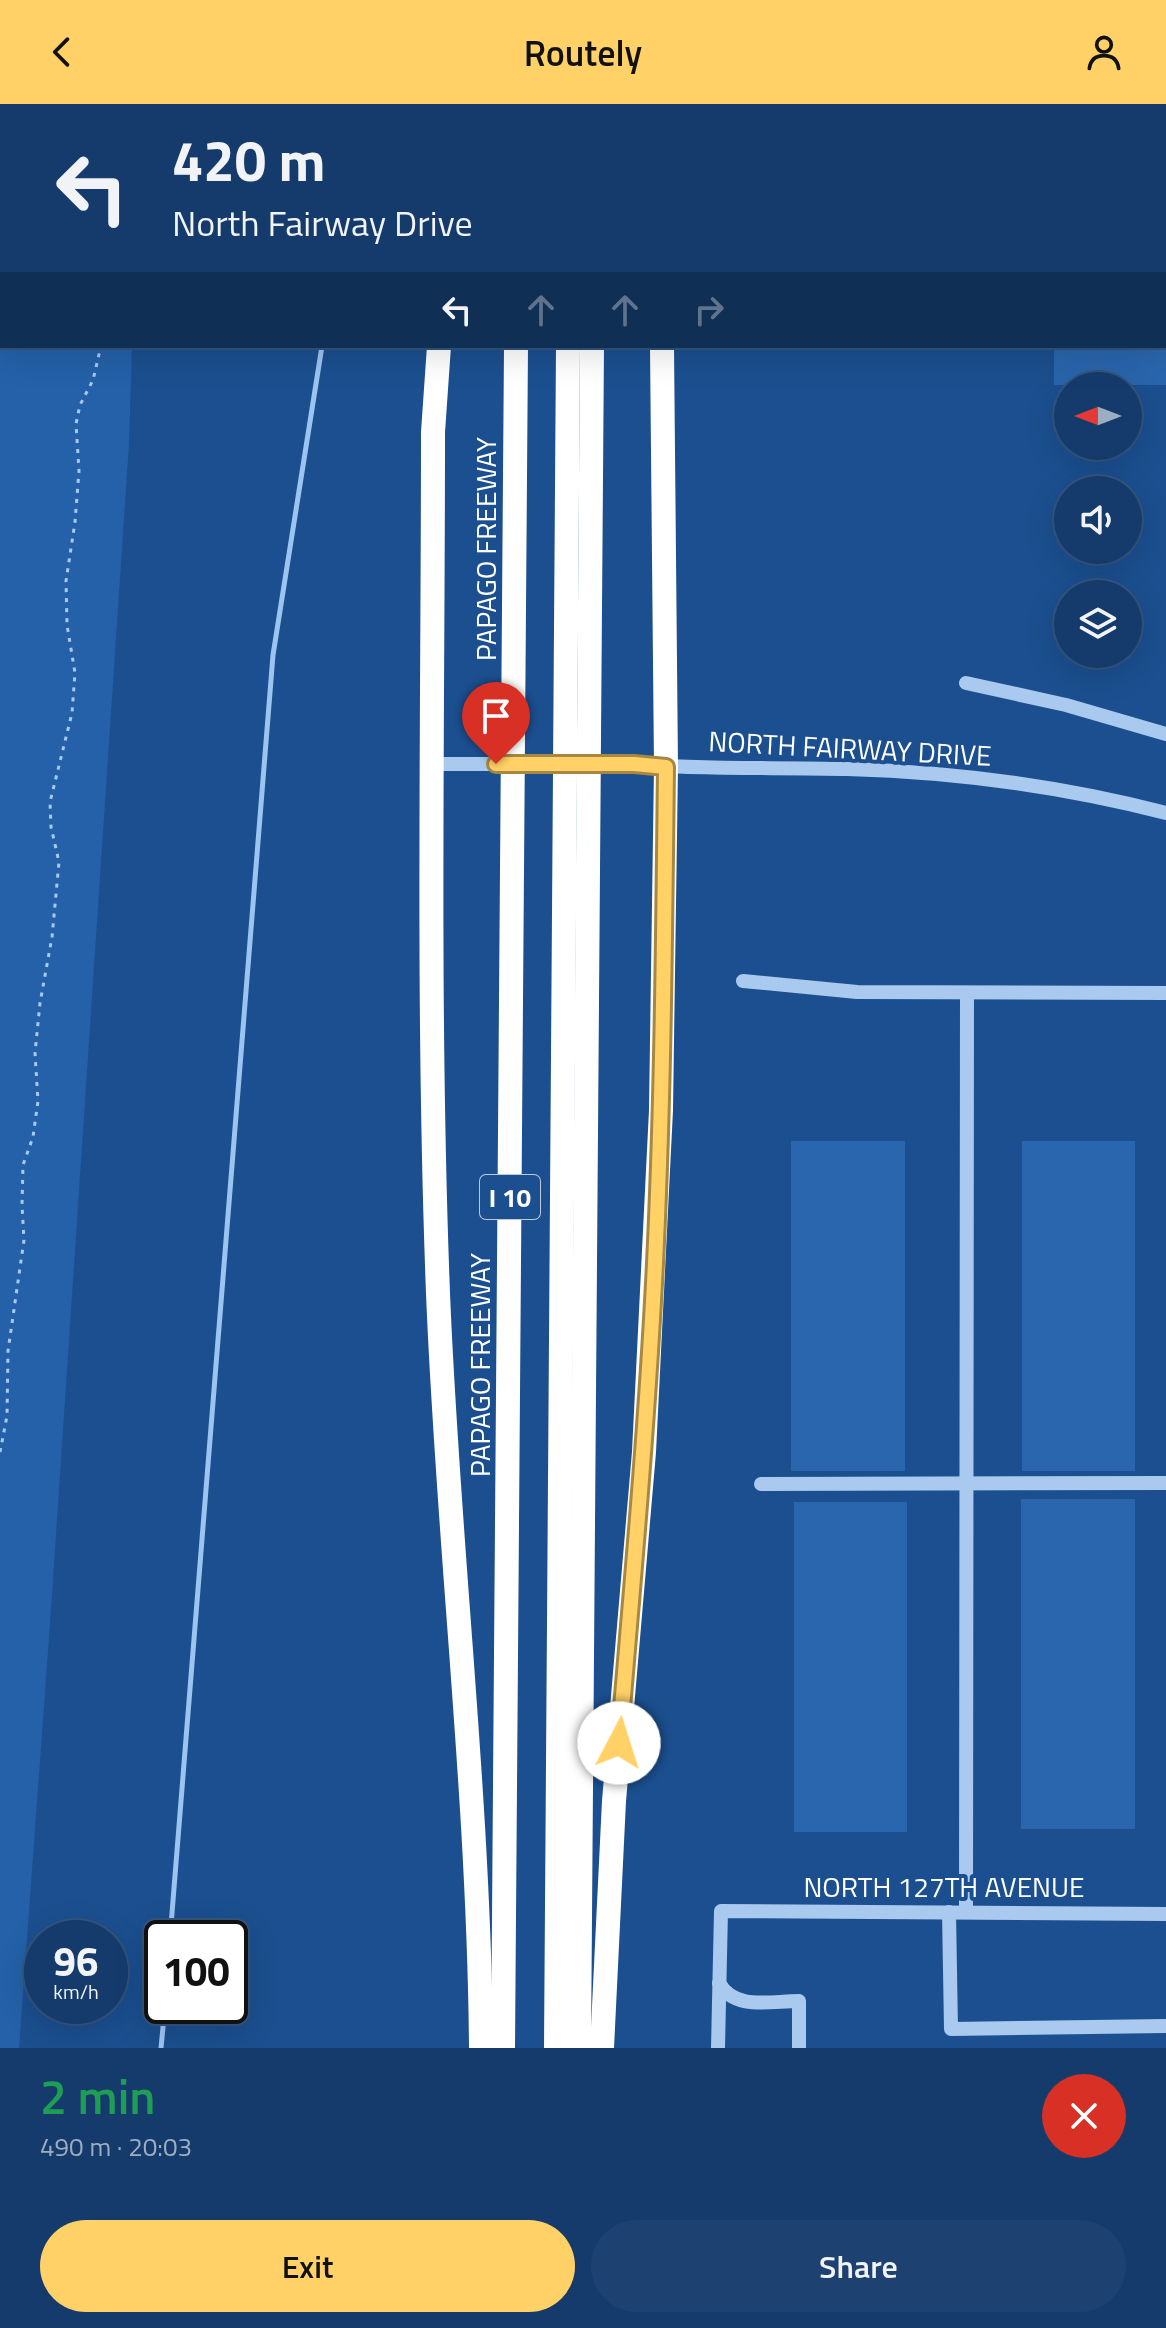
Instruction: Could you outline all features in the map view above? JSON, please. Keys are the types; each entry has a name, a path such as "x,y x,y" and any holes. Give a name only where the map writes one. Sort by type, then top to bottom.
{"highway":[{"path":"439,348 433,432 432,1123 438,1284 473,1821 481,2048"},
{"name":"PAPAGO FREEWAY","path":"503,2048 516,348"},
{"path":"556,2048 568,348"},
{"path":"579,2048 592,348"},
{"path":"602,2048 614,1801 644,1452 661,1110 666,767 662,348"}],"street":[{"path":"966,683 1066,705 1166,734"},
{"name":"NORTH FAIRWAY DRIVE","path":"433,764 634,764 944,774 1034,785 1166,813"},
{"path":"743,981 857,992 1166,993"},
{"path":"966,1912 967,994"},
{"path":"761,1484 1166,1483"},
{"name":"NORTH 127TH AVENUE","path":"719,1983 721,1911 1166,1914"},
{"path":"949,1912 951,2029 1166,2026"},
{"path":"718,2048 719,1983"},
{"path":"719,1983 725,1994 736,2001 799,2001 799,2048"}],"path":[{"path":"0,1452 7,1416 8,1351 24,1240 23,1165 33,1137 38,1101 35,1053 52,937 59,862 51,827 50,802 72,713 75,673 67,625 66,581 79,471 76,424 80,405 93,380 101,348"}],"shaded area":[{"path":"0,348 132,348 129,444 50,1624 28,1920 24,1920 19,2048 0,2048"}],"building":[{"path":"1054,348 1166,348 1166,385 1142,385 1142,372 1054,372"},
{"path":"791,1141 905,1141 905,1471 791,1471"},
{"path":"1022,1141 1135,1141 1135,1471 1022,1471"},
{"path":"1021,1499 1135,1499 1135,1829 1021,1829"},
{"path":"794,1502 907,1502 907,1832 794,1832"}],"waterway":[{"path":"171,1920 273,655 322,348"},
{"path":"161,2048 163,2024"}],"route":[{"path":"496,764 634,764 666,767 661,1110 654,1282 644,1452 619,1743"}]}
